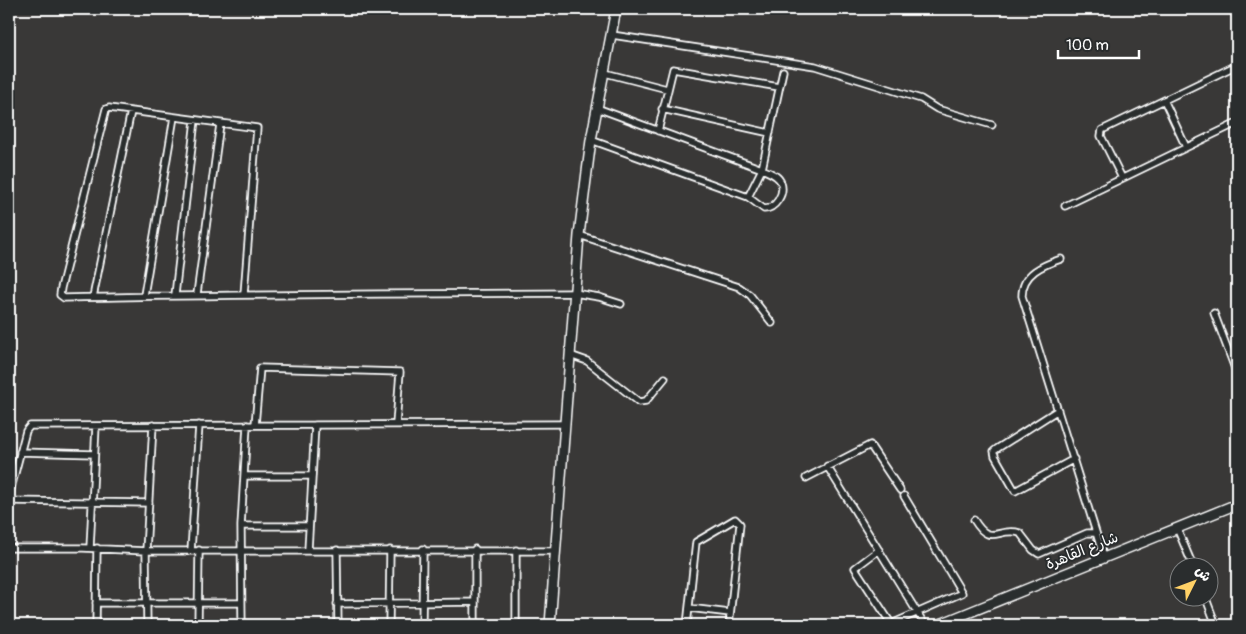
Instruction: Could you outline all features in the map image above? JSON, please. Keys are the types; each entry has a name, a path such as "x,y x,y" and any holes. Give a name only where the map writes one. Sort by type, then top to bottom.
{"main road":[{"path":"550,625 579,235 591,140 616,9"},
{"name":"شارع القاهرة","path":"938,625 1237,504"}],"street":[{"path":"612,35 814,66 921,99 937,110 992,125"},
{"path":"1122,178 1101,132 1237,65"},
{"path":"658,132 673,69 779,87"},
{"path":"748,197 762,169 783,71"},
{"path":"605,73 667,89"},
{"path":"1164,100 1186,147"},
{"path":"244,294 259,131 257,128 109,108 104,114 60,292 64,298 197,294 244,294 574,293 599,297 621,304"},
{"path":"591,140 748,197 764,210 770,209 776,204 782,190 781,182 776,176 762,169 597,108"},
{"path":"662,110 770,133"},
{"path":"92,297 131,111"},
{"path":"144,296 174,117"},
{"path":"175,295 195,120"},
{"path":"1065,206 1237,123"},
{"path":"197,294 220,124"},
{"path":"579,235 740,287 750,295 772,323"},
{"path":"1061,259 1042,266 1035,271 1026,281 1022,293 1104,558"},
{"path":"1214,313 1237,374"},
{"path":"570,355 588,361 639,402 646,401 665,378"},
{"path":"255,425 260,368 400,372 396,424"},
{"path":"1058,410 998,448 994,451 995,456 1015,491 1074,459"},
{"path":"9,496 26,431 30,426 565,424"},
{"path":"146,625 146,551 153,425"},
{"path":"191,550 199,425"},
{"path":"242,625 240,550 247,425"},
{"path":"308,550 315,425"},
{"path":"96,426 91,502 96,625"},
{"path":"806,478 870,445 900,490"},
{"path":"20,452 94,454"},
{"path":"827,466 925,625"},
{"path":"244,476 312,476"},
{"path":"879,550 855,568 891,624 960,595 962,591 904,496"},
{"path":"9,501 149,503"},
{"path":"687,625 696,542 735,520 740,524 729,625"},
{"path":"974,520 981,532 989,535 1013,531 1020,532 1033,550 1039,554 1048,552 1058,545 1087,533 1096,533"},
{"path":"241,526 309,526"},
{"path":"1177,528 1188,556"},
{"path":"9,548 93,548 146,551 555,550"},
{"path":"422,625 423,549"},
{"path":"198,625 199,550"},
{"path":"337,550 338,625"},
{"path":"389,625 390,550"},
{"path":"475,550 475,625"},
{"path":"516,550 516,625"},
{"path":"337,604 475,602"},
{"path":"96,603 241,603"},
{"path":"1208,606 1216,625"},
{"path":"689,608 730,613"}]}
